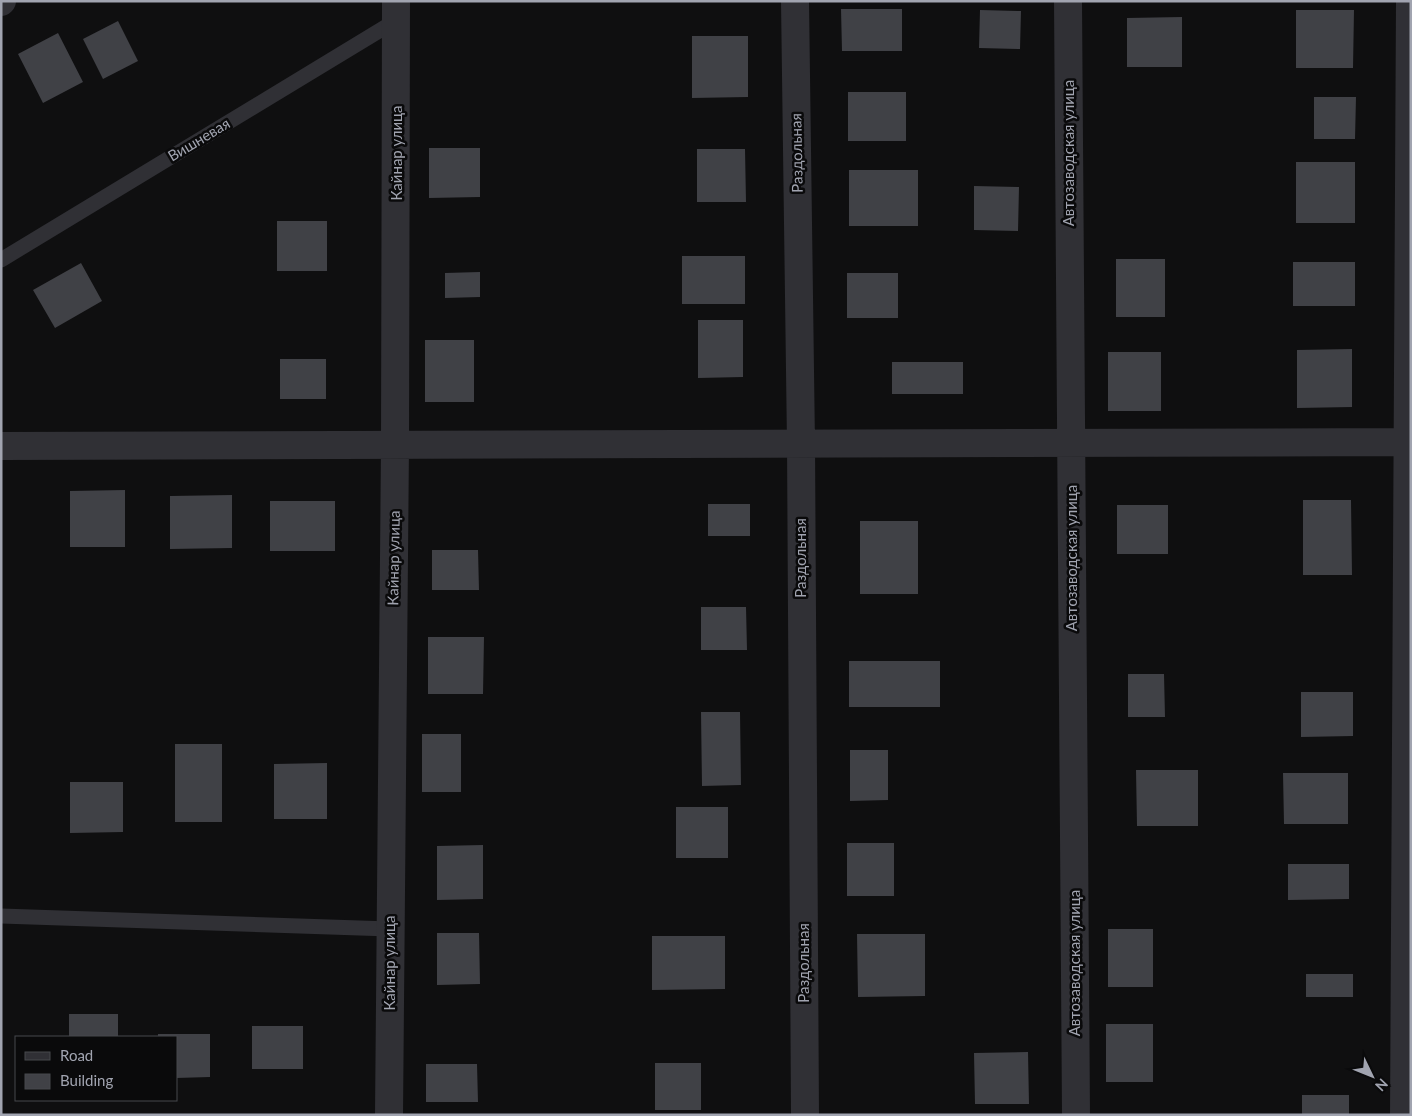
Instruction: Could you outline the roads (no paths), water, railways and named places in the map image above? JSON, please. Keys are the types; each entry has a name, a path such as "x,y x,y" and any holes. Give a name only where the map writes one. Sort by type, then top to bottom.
{"street":[{"name":"Раздольная","path":"795,1 801,444 805,1115"},
{"name":"Автозаводская улица","path":"1068,1 1076,1115"},
{"path":"1404,1115 1410,1"},
{"name":"Кайнар улица","path":"389,1115 397,10"},
{"path":"1,446 1408,442"}],"lane":[{"name":"Вишневая","path":"1,260 397,10"},
{"path":"1,916 390,929"}]}
